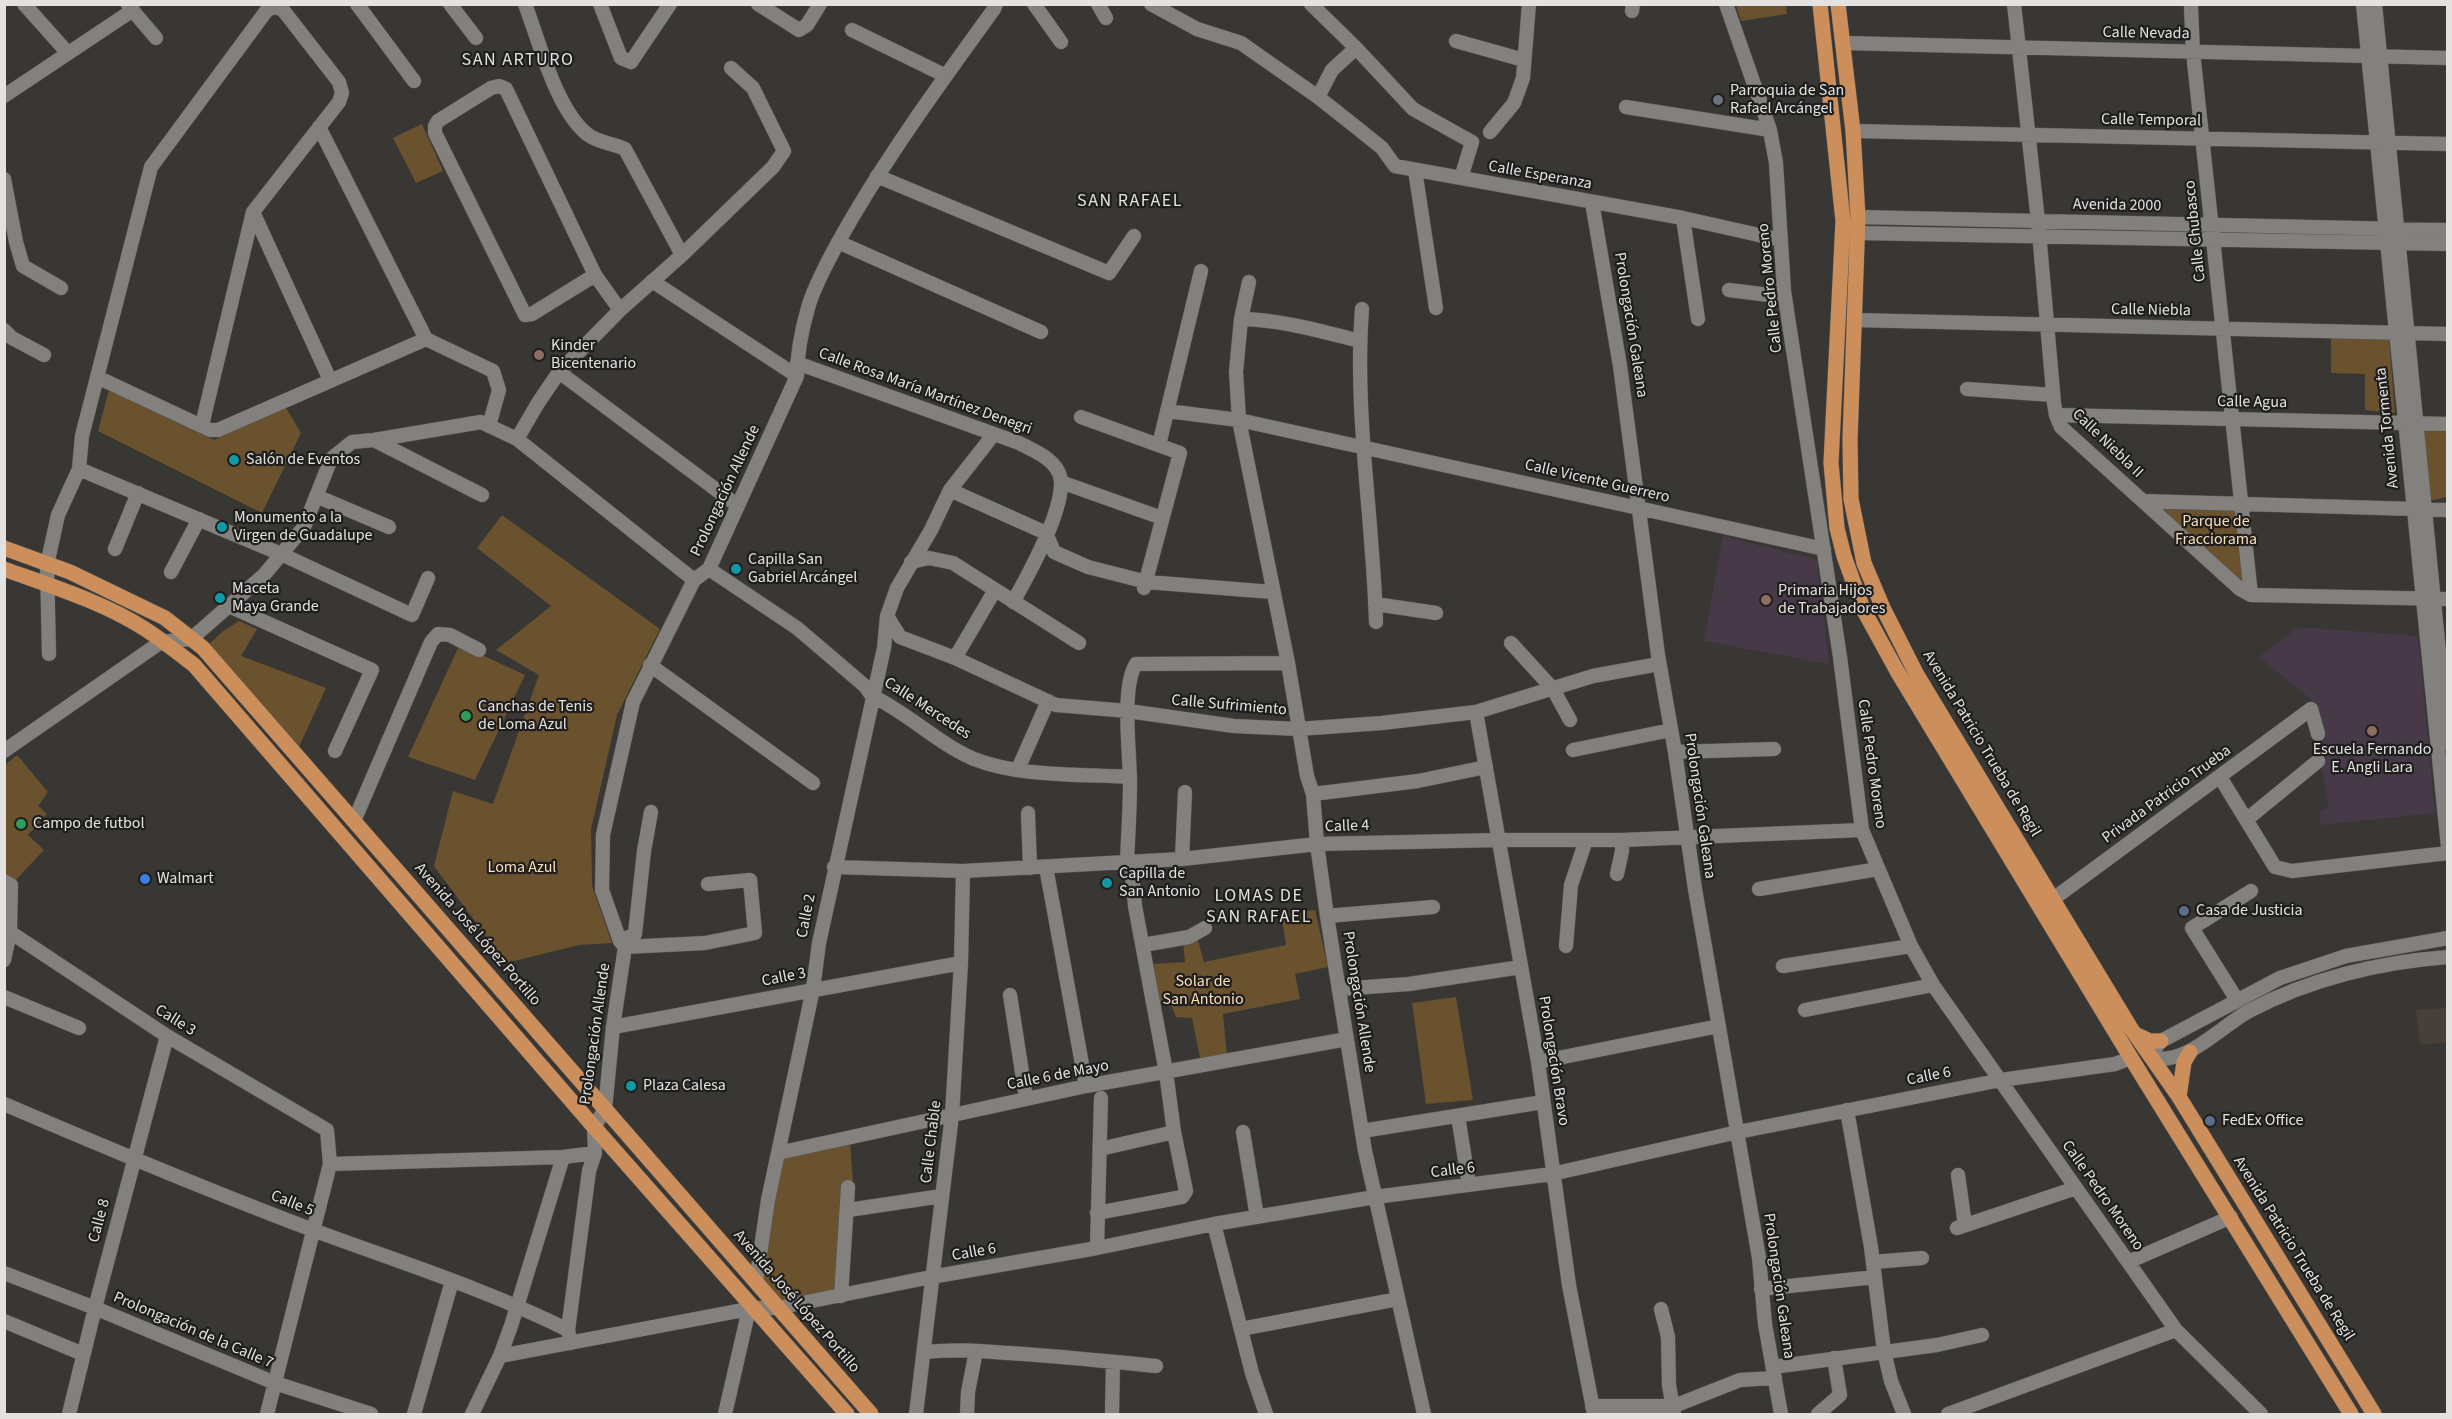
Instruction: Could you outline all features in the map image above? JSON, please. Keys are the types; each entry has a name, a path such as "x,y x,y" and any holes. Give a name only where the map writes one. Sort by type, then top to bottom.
{"main road":[{"name":"Avenida Patricio Trueba de Regil","path":"1820,4 1843,222 1831,463 1837,528 1844,556 1863,609 1897,671 2047,904 2179,1097 2374,1414"},
{"name":"Avenida Patricio Trueba de Regil","path":"1838,4 1854,131 1858,233 1850,440 1851,499 1864,563 1883,608 1917,675 2131,1058 2153,1090 2351,1414"},
{"name":"Avenida José López Portillo","path":"4,548 70,572 165,618 202,648 872,1414"},
{"path":"4,569 47,584 145,629 194,665 594,1127 847,1414"},
{"path":"2135,1034 2150,1041 2161,1041"},
{"path":"2131,1058 2138,1044 2135,1034"},
{"path":"2179,1097 2184,1062 2190,1052"},
{"path":"2131,1058 2153,1058 2149,1074 2153,1090"}],"street":[{"path":"24,4 67,52"},
{"path":"357,4 414,81"},
{"path":"450,4 476,38"},
{"path":"525,4 558,92 570,116 587,134 601,142 616,144 625,149 682,255"},
{"path":"600,4 621,58 631,62 670,4"},
{"path":"758,4 799,30 807,25 820,4"},
{"path":"1034,4 1061,42"},
{"path":"1098,4 1106,18"},
{"name":"Calle Esperanza","path":"1150,4 1197,29 1241,43 1318,97 1382,148 1395,166 1683,218 1781,240"},
{"path":"1311,4 1413,109 1472,142 1461,178"},
{"path":"1490,132 1514,103 1523,78 1529,4"},
{"name":"Calle Pedro Moreno","path":"1726,4 1770,130 1776,163 1785,297 1824,549 1862,830 1911,946 1933,985 2176,1330 2261,1414"},
{"name":"Calle Niebla II","path":"2014,4 2056,416 2061,427 2241,589 2251,595"},
{"name":"Avenida Tormenta","path":"2363,4 2374,56 2427,598 2448,743"},
{"name":"Avenida Tormenta","path":"2374,56 2375,4"},
{"name":"Prolongación Allende","path":"594,1127 605,1109 623,944 602,890 603,835 633,702 694,580 709,569 738,506 797,370 808,307 838,242 877,176 991,6"},
{"path":"4,96 130,7 156,38"},
{"path":"49,654 47,565 58,515 79,469 82,436 151,167 267,10 275,7 283,10 339,82 342,93 339,102 253,212 202,425"},
{"name":"Calle Chubasco","path":"2191,7 2193,52 2251,595"},
{"path":"852,30 946,76"},
{"path":"1456,41 1524,60"},
{"name":"Calle Nevada","path":"1844,43 2448,58"},
{"path":"1318,97 1332,70 1356,48"},
{"path":"517,439 559,372 620,310 682,255 773,167 784,151 753,88 731,68"},
{"path":"595,275 532,315 525,315 435,133 438,121 491,88 499,86 506,89 595,275 620,310"},
{"path":"1626,107 1770,130"},
{"path":"319,126 426,339 493,371 499,390 485,424"},
{"name":"Calle Temporal","path":"1854,131 2448,144"},
{"path":"1415,170 1436,308"},
{"path":"877,176 1109,273 1134,236"},
{"path":"4,179 23,266 61,288"},
{"name":"Prolongación Galeana","path":"1592,202 1620,366 1659,664 1676,752 1687,837 1759,1258 1765,1324 1781,1414"},
{"path":"253,212 330,380"},
{"name":"Avenida 2000","path":"1858,217 2213,239 2392,236 2448,230"},
{"path":"1683,218 1698,319"},
{"name":"Avenida 2000","path":"1858,233 2212,225 2392,236 2448,244"},
{"path":"4,231 16,242"},
{"path":"838,242 1041,332"},
{"path":"1159,445 1201,271"},
{"name":"Calle Rosa María Martínez Denegri","path":"652,281 797,370 1019,443 1047,457 1061,476 1061,482"},
{"name":"Prolongación Allende","path":"1249,282 1241,319 1236,372 1239,420 1288,663 1307,776 1313,794 1327,916 1362,1131 1424,1414"},
{"path":"1730,290 1785,297"},
{"path":"1362,309 1360,341 1363,448 1376,622"},
{"path":"1241,319 1279,321 1360,341"},
{"name":"Calle Niebla","path":"1854,320 2448,334"},
{"path":"4,330 12,338 44,355"},
{"path":"97,377 210,430 218,430 426,339"},
{"path":"559,372 738,506"},
{"path":"1967,388 2054,395"},
{"name":"Calle Vicente Guerrero","path":"1167,411 1239,420 1824,549"},
{"name":"Calle Agua","path":"2056,416 2448,424"},
{"path":"1081,417 1180,453 1145,585"},
{"path":"4,752 161,642 191,639 230,606 264,575 304,527 331,459 352,442 374,441 485,424 517,439 694,580"},
{"name":"Calle 2","path":"756,1282 768,1200 813,989 819,943 834,867 866,737 872,696 884,648 887,616 897,588 931,530 950,489 994,434"},
{"path":"374,441 482,495"},
{"path":"1811,464 1831,463"},
{"path":"79,469 281,554 412,615 428,578"},
{"path":"1013,602 1030,573 1046,533 1061,494 1061,482 1162,518"},
{"path":"950,489 1046,533 1054,552 1088,567 1145,585 1272,592"},
{"path":"116,549 138,494"},
{"path":"316,496 389,527"},
{"path":"2143,501 2241,506 2448,510"},
{"path":"171,572 199,519"},
{"path":"911,562 929,558 953,563 1079,642"},
{"name":"Calle Mercedes","path":"709,569 797,628 865,686 872,696 974,759 1018,769 1130,777"},
{"path":"955,658 995,590"},
{"path":"2251,595 2448,599"},
{"path":"1375,604 1436,613"},
{"path":"230,606 372,670 335,751"},
{"name":"Calle Sufrimiento","path":"887,616 900,637 955,658 1056,705 1128,711 1234,726 1298,729 1382,723 1476,712 1593,676 1659,664"},
{"path":"354,821 431,642 438,634 450,635 479,650"},
{"path":"1511,643 1553,689 1569,720"},
{"path":"1097,1213 1182,1197 1186,1191 1129,862 1128,711 1131,671 1136,664 1288,663"},
{"path":"650,665 813,783"},
{"name":"Avenida Tormenta","path":"2440,679 2448,847"},
{"path":"1018,769 1048,701"},
{"name":"Privada Patricio Trueba","path":"2047,904 2311,709 2318,734"},
{"name":"Prolongación Bravo","path":"1476,712 1538,1062 1569,1285 1593,1410"},
{"path":"1573,750 1671,730"},
{"path":"1676,752 1774,749"},
{"path":"2246,820 2318,761"},
{"path":"1313,794 1418,781 1486,767"},
{"path":"2220,777 2275,867 2292,871 2448,853"},
{"path":"1182,859 1185,792"},
{"path":"623,944 635,934 644,851 651,812"},
{"path":"1028,813 1030,868"},
{"name":"Calle 4","path":"834,867 963,871 1182,859 1317,844 1622,840 1862,830"},
{"path":"1566,946 1571,885 1586,840"},
{"path":"1617,874 1622,840"},
{"path":"1046,867 1086,1086"},
{"path":"1759,889 1878,869"},
{"name":"Calle Chable","path":"916,1414 952,1116 961,963 963,871"},
{"path":"623,944 705,943 755,933 750,880 708,884"},
{"path":"4,881 11,885 10,932 4,960"},
{"path":"2235,1019 2232,1003 2192,928 2251,891"},
{"path":"1327,916 1433,907"},
{"path":"1143,945 1189,937 1205,928"},
{"name":"Calle 3","path":"10,932 167,1036 327,1130 330,1164"},
{"path":"2448,938 2346,956 2280,978 2188,1029 2161,1041 2156,1047 2153,1058 2169,1059 2190,1052 2235,1019 2292,991 2345,974 2411,960 2448,957"},
{"path":"1783,966 1911,946"},
{"name":"Calle 3","path":"613,1027 961,963"},
{"path":"1339,989 1409,984 1521,967"},
{"path":"1805,1010 1933,985"},
{"path":"1010,995 1026,1098"},
{"path":"4,997 79,1028"},
{"path":"1538,1062 1719,1026"},
{"name":"Calle 8","path":"69,1414 133,1159 167,1036"},
{"name":"Calle 6 de Mayo","path":"778,1153 1026,1098 1347,1039"},
{"name":"Calle 6","path":"777,1308 1214,1224 1375,1197 1552,1174 1846,1110 2001,1080 2115,1064 2131,1058"},
{"path":"1097,1248 1101,1098"},
{"path":"1362,1131 1543,1102"},
{"name":"Calle 5","path":"4,1104 133,1159 313,1230 518,1305 569,1336"},
{"path":"1846,1110 1873,1262 1884,1351 1891,1381 1904,1414"},
{"path":"1458,1116 1469,1185"},
{"path":"569,1336 589,1171 595,1153 594,1127"},
{"path":"1100,1149 1174,1132"},
{"path":"1243,1132 1257,1217"},
{"path":"267,1414 330,1164 563,1157 595,1153"},
{"path":"472,1414 500,1356 563,1157"},
{"path":"1958,1175 1961,1226 2076,1188"},
{"path":"841,1296 848,1187"},
{"path":"848,1210 942,1196"},
{"path":"2128,1262 2231,1218"},
{"path":"1214,1224 1266,1414"},
{"path":"1873,1262 1922,1257"},
{"name":"Prolongación de la Calle 7","path":"4,1273 275,1383 371,1414"},
{"path":"1761,1289 1875,1277"},
{"path":"414,1414 452,1281"},
{"path":"1241,1329 1398,1299"},
{"path":"725,1414 752,1308"},
{"path":"500,1356 569,1336 752,1308 777,1308"},
{"path":"1661,1309 1668,1337 1669,1385 1674,1410"},
{"path":"4,1321 83,1354"},
{"path":"1948,1414 2176,1330"},
{"path":"1593,1410 1674,1410 1740,1380 1834,1358 1937,1345 1982,1335"},
{"path":"925,1352 950,1349 1072,1357 1156,1366"},
{"path":"967,1414 968,1392 976,1351"},
{"path":"1818,1414 1840,1395 1834,1358"},
{"path":"1112,1414 1113,1362"}],"shaded area":[{"name":"Primaria Hijos de Trabajadores","path":"1723,536 1817,560 1829,664 1704,641"},
{"name":"Escuela Fernando E. Angli Lara","path":"2298,627 2418,636 2435,813 2321,825 2319,813 2329,806 2320,762 2313,701 2259,657"},
{"path":"2447,1008 2447,1043 2420,1044 2416,1010"}],"green space":[{"path":"1736,5 1786,5 1787,14 1741,21"},
{"path":"422,124 443,171 416,183 393,138"},
{"path":"2331,336 2389,338 2395,413 2365,410 2365,374 2331,373"},
{"path":"109,390 214,440 285,406 301,433 262,513 98,431"},
{"path":"2422,424 2447,426 2447,497 2429,501"},
{"name":"Parque de Fracciorama","path":"2146,504 2241,506 2251,595"},
{"name":"Loma Azul","path":"502,515 660,629 617,715 591,829 592,886 612,943 579,945 506,963 434,866 453,791 493,804 539,675 496,650 551,606 477,548"},
{"path":"239,621 257,629 241,656 326,688 298,749 207,646 223,631"},
{"name":"Canchas de Tenis de Loma Azul","path":"458,648 482,655 525,675 475,780 408,757"},
{"name":"Campo de futbol","path":"17,755 48,792 38,806 47,814 28,835 44,850 11,885 5,881 4,766"},
{"name":"Solar de San Antonio","path":"1315,910 1328,967 1295,974 1300,999 1223,1014 1227,1057 1201,1063 1192,1018 1176,1017 1170,1003 1157,1004 1151,964 1185,962 1183,943 1198,940 1204,962 1286,945 1281,914"},
{"path":"1456,997 1473,1100 1426,1104 1412,1003"},
{"path":"850,1142 853,1183 841,1295 778,1308 756,1282 781,1155"}],"place":[{"name":"Parroquia de San Rafael Arcángel","path":"1718,100"},
{"name":"Kinder Bicentenario","path":"539,355"},
{"name":"Salón de Eventos","path":"234,460"},
{"name":"Monumento a la Virgen de Guadalupe","path":"222,527"},
{"name":"Capilla San Gabriel Arcángel","path":"736,569"},
{"name":"Maceta Maya Grande","path":"220,598"},
{"name":"Primaria Hijos de Trabajadores","path":"1766,600"},
{"name":"Canchas de Tenis de Loma Azul","path":"466,716"},
{"name":"Escuela Fernando E. Angli Lara","path":"2372,731"},
{"name":"Campo de futbol","path":"21,824"},
{"name":"Walmart","path":"145,879"},
{"name":"Capilla de San Antonio","path":"1107,883"},
{"name":"Casa de Justicia","path":"2184,911"},
{"name":"Plaza Calesa","path":"631,1086"},
{"name":"FedEx Office","path":"2210,1121"}],"district":[{"name":"SAN ARTURO","path":"518,61"},
{"name":"SAN RAFAEL","path":"1130,202"},
{"name":"LOMAS DE SAN RAFAEL","path":"1259,907"}]}
